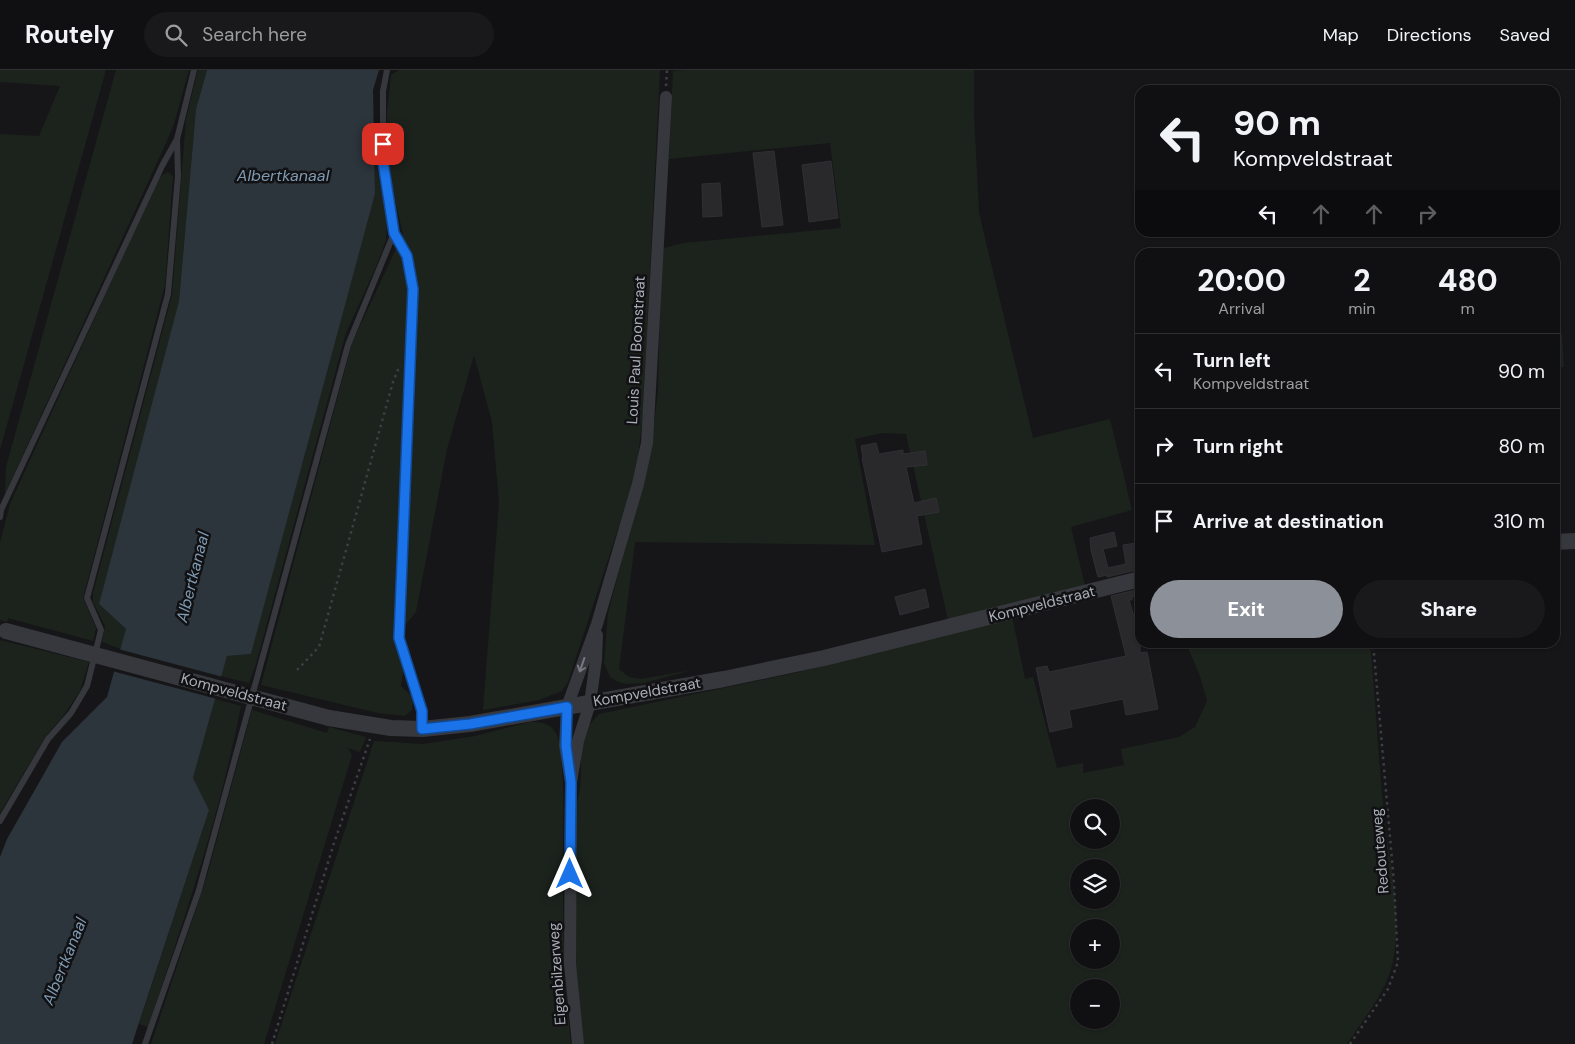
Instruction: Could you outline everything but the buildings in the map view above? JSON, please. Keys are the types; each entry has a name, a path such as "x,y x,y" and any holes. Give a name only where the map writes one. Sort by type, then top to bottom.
{"street":[{"name":"Louis Paul Boonstraat","path":"567,707 597,624 638,484 647,443 651,404 666,97"},
{"path":"1560,542 1575,541"},
{"name":"Kompveldstraat","path":"3,631 329,718 373,726 422,729 470,724 724,679 824,658 1135,580"},
{"name":"Louis Paul Boonstraat","path":"590,703 596,660 597,624"},
{"name":"Eigenbilzerweg","path":"571,782 578,741 590,703"},
{"name":"Eigenbilzerweg","path":"567,707 566,746 571,782 570,964 578,1044"}],"lane":[{"path":"0,517 1,510 149,193 177,139 194,70"},
{"path":"387,70 383,90 383,162 394,233 407,256 413,289 399,638 422,711 422,729"},
{"path":"0,821 48,739 71,713 87,686 101,630 87,598 168,294 178,176 177,139"},
{"path":"145,1044 199,890 348,345 394,233"}],"path":[{"path":"666,97 667,70"},
{"path":"297,670 319,648 393,382 400,365"},
{"name":"Redouteweg","path":"1350,1044 1388,989 1398,962 1394,883 1374,648"},
{"path":"272,1044 334,842 371,738 373,726"}],"shaded area":[{"path":"0,70 106,70 0,450 0,134 39,136 60,86 0,82"},
{"path":"116,70 189,70 174,124 166,143 5,494 6,467"},
{"path":"198,70 207,70 196,109 179,301 99,604 126,629 121,649 102,642 105,626 93,602 93,593 172,295 186,119"},
{"path":"399,70 660,70 643,410 637,469 633,490 616,535 568,682 562,691 539,700 483,710 499,502 492,422 474,355 447,449 416,612 394,639 404,666 401,686 413,697 412,710 405,716 378,713 261,685 352,343 403,234 392,188 386,150 391,75"},
{"path":"974,70 974,113 979,213 1033,438 1110,419 1132,510 1071,527 1085,586 948,620 906,434 883,433 855,439 875,545 635,542 619,669 629,677 641,679 692,670 644,683 627,684 618,682 610,677 604,663 608,613 651,450 658,391 661,257 664,248 683,243 841,228 830,143 669,159 673,71"},
{"path":"375,158 387,220 386,240 346,333 256,664 249,683 221,676 227,656 251,654 375,194"},
{"path":"168,172 173,176 165,285 83,598 96,628 93,641 8,618 7,622 0,620 0,543 10,504 159,177"},
{"path":"1560,334 1562,334 1564,367 1560,367"},
{"path":"1012,616 1025,679 1033,677 1057,768 1083,763 1083,773 1124,765 1121,749 1179,737 1195,727 1207,701 1200,676 1188,648 1370,648 1383,799 1395,895 1395,952 1391,969 1383,989 1372,1008 1347,1044 582,1044 574,962 573,810 580,792 582,742 589,725 599,714 795,673"},
{"path":"0,640 89,662 80,691 64,715 46,736 0,813"},
{"path":"215,699 241,706 212,828 148,1027 139,1024 209,810 193,778"},
{"path":"252,710 327,733 329,727 366,737 360,752 348,748 352,755 264,1044 151,1044 207,876"},
{"path":"530,722 541,723 551,727 558,737 560,750 563,798 564,947 571,1044 275,1044 374,741 423,744 475,736"}],"water":[{"name":"Albertkanaal","path":"207,70 379,70 373,90 375,194 251,654 227,656 193,778 209,810 132,1044 0,1044 0,857 7,839 62,742 107,697 126,629 99,604 179,301 196,109"}],"pier":[{"path":"118,649 223,677 217,699 112,671"}],"route":[{"path":"383,144 383,162 394,233 407,256 413,289 399,638 422,711 422,729 470,724 567,707 566,746 571,782 570,874"}]}
